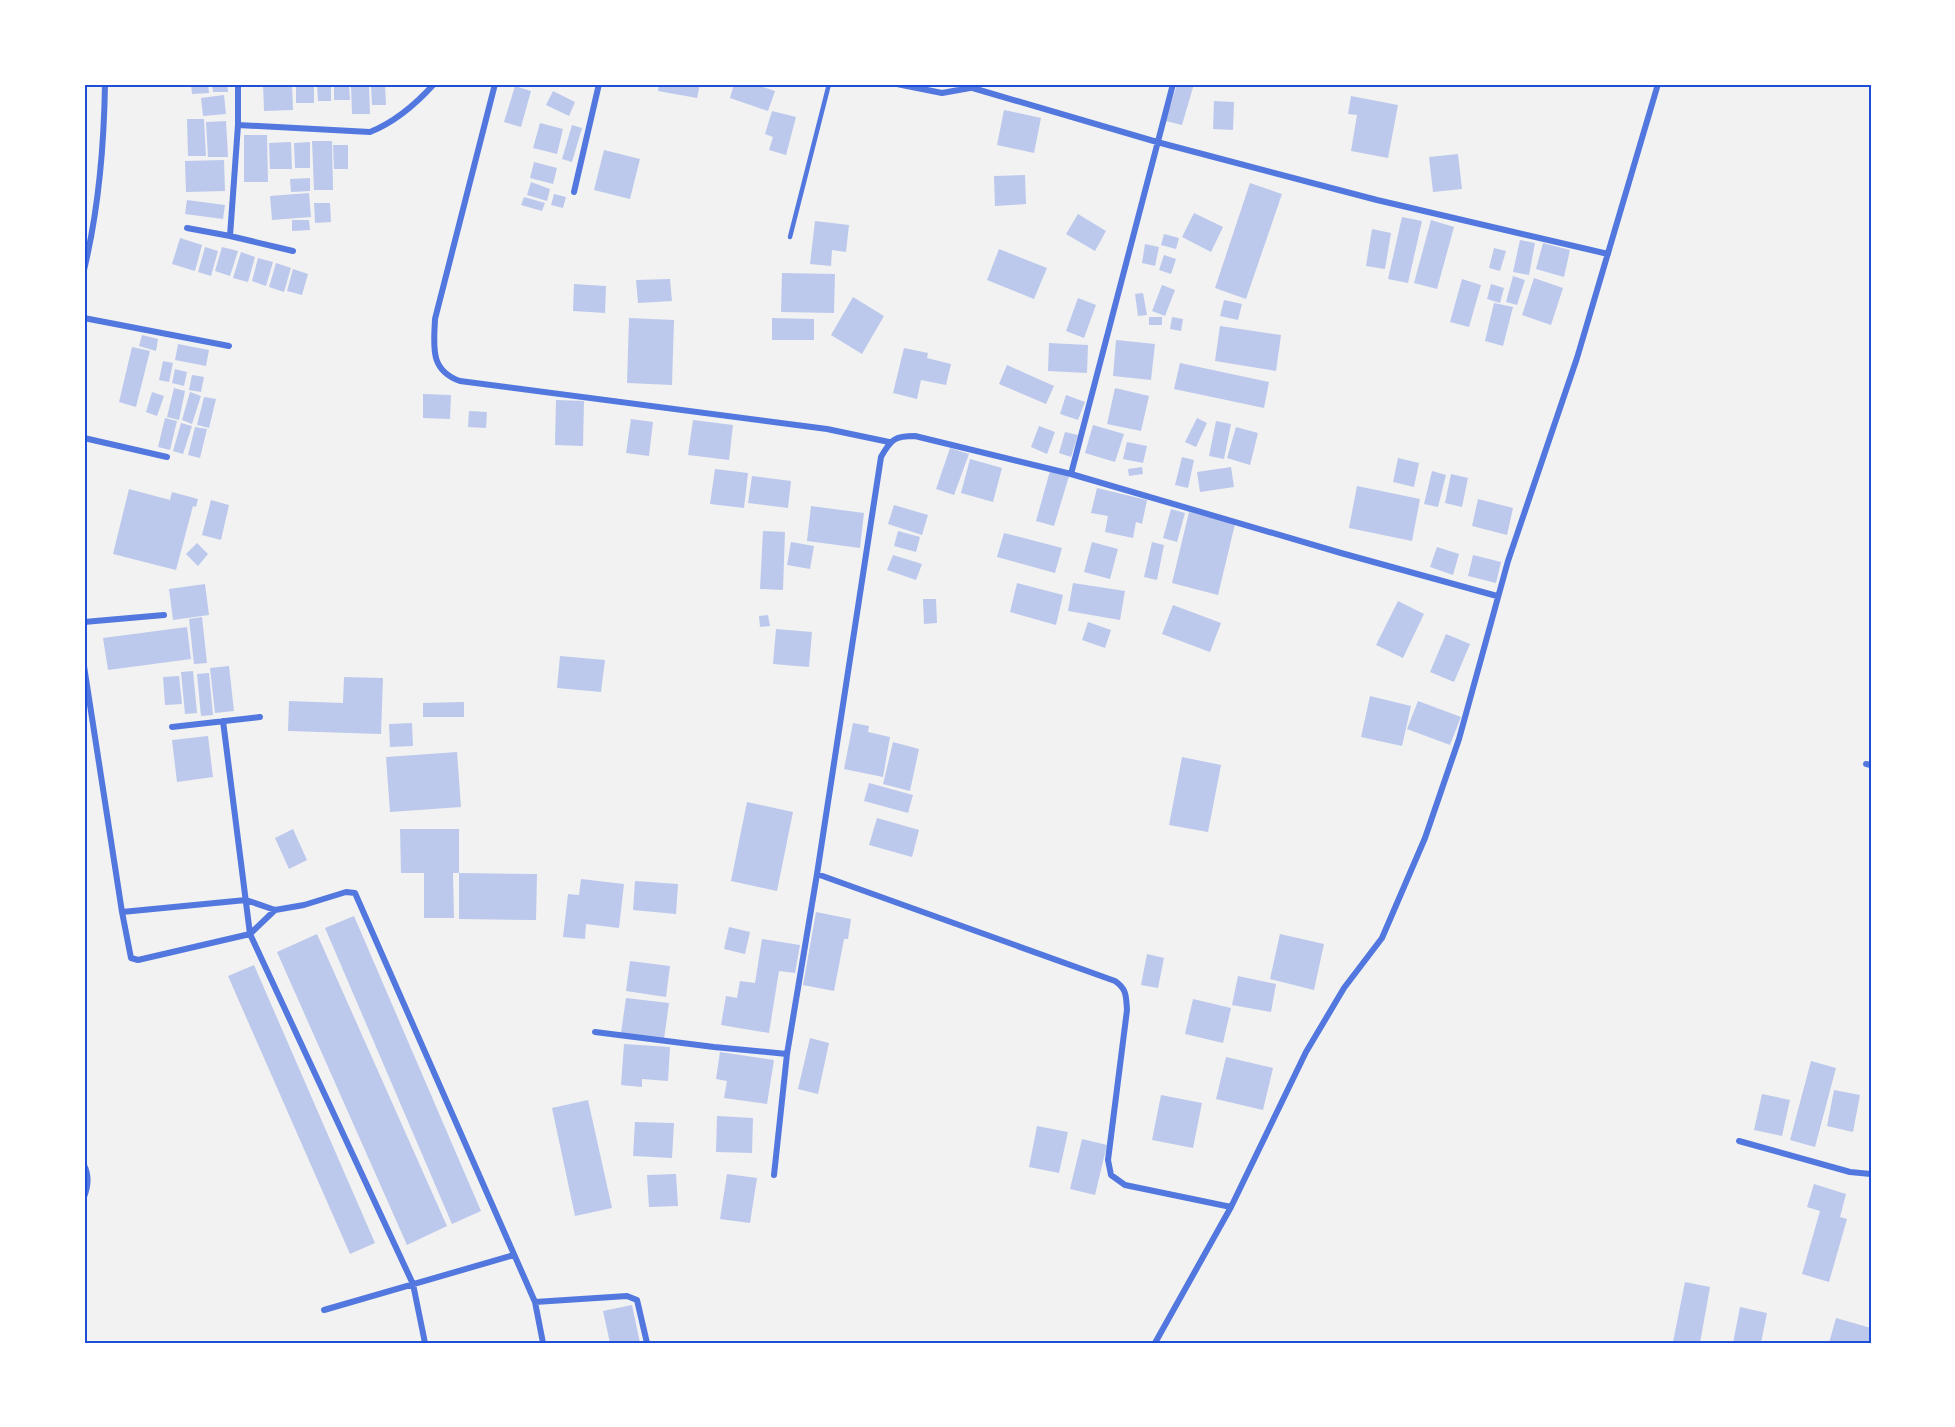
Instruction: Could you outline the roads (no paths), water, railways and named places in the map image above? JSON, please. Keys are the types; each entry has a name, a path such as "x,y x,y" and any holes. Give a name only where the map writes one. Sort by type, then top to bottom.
{"street":[{"path":"84,270 100,191 105,137 105,84"},
{"path":"230,236 238,125 238,84"},
{"path":"238,125 351,133 370,132 385,126 421,99 434,84"},
{"path":"495,84 435,319 434,350 438,366 449,377 460,381 826,429 890,442"},
{"path":"574,192 598,84"},
{"path":"897,84 942,93 973,87"},
{"path":"959,84 1157,142 1377,200 1608,254"},
{"path":"1071,474 1173,84"},
{"path":"1155,1343 1231,1207 1306,1052 1344,988 1382,938 1425,838 1459,739 1497,596 1577,357 1658,84"},
{"path":"187,228 293,251"},
{"path":"84,318 229,346"},
{"path":"774,1175 787,1054 881,457 890,442 901,436 915,435 1071,474 1497,596"},
{"path":"84,438 167,457"},
{"path":"84,622 164,615"},
{"path":"84,666 131,958 138,960 250,934 275,910"},
{"path":"172,727 260,717"},
{"path":"223,722 250,934 413,1284 425,1343"},
{"path":"817,874 1104,977 1123,986 1126,993 1127,1010 1108,1160 1111,1175 1125,1185 1231,1207"},
{"path":"122,912 246,900 275,910 304,905 346,892 355,893 535,1302 543,1343"},
{"path":"596,1032 787,1054"},
{"path":"1739,1141 1850,1172 1871,1174"},
{"path":"84,1165 88,1188 84,1197"},
{"path":"324,1310 514,1256"},
{"path":"535,1302 627,1296 637,1300 647,1343"}],"lane":[{"path":"790,237 829,84"}]}
